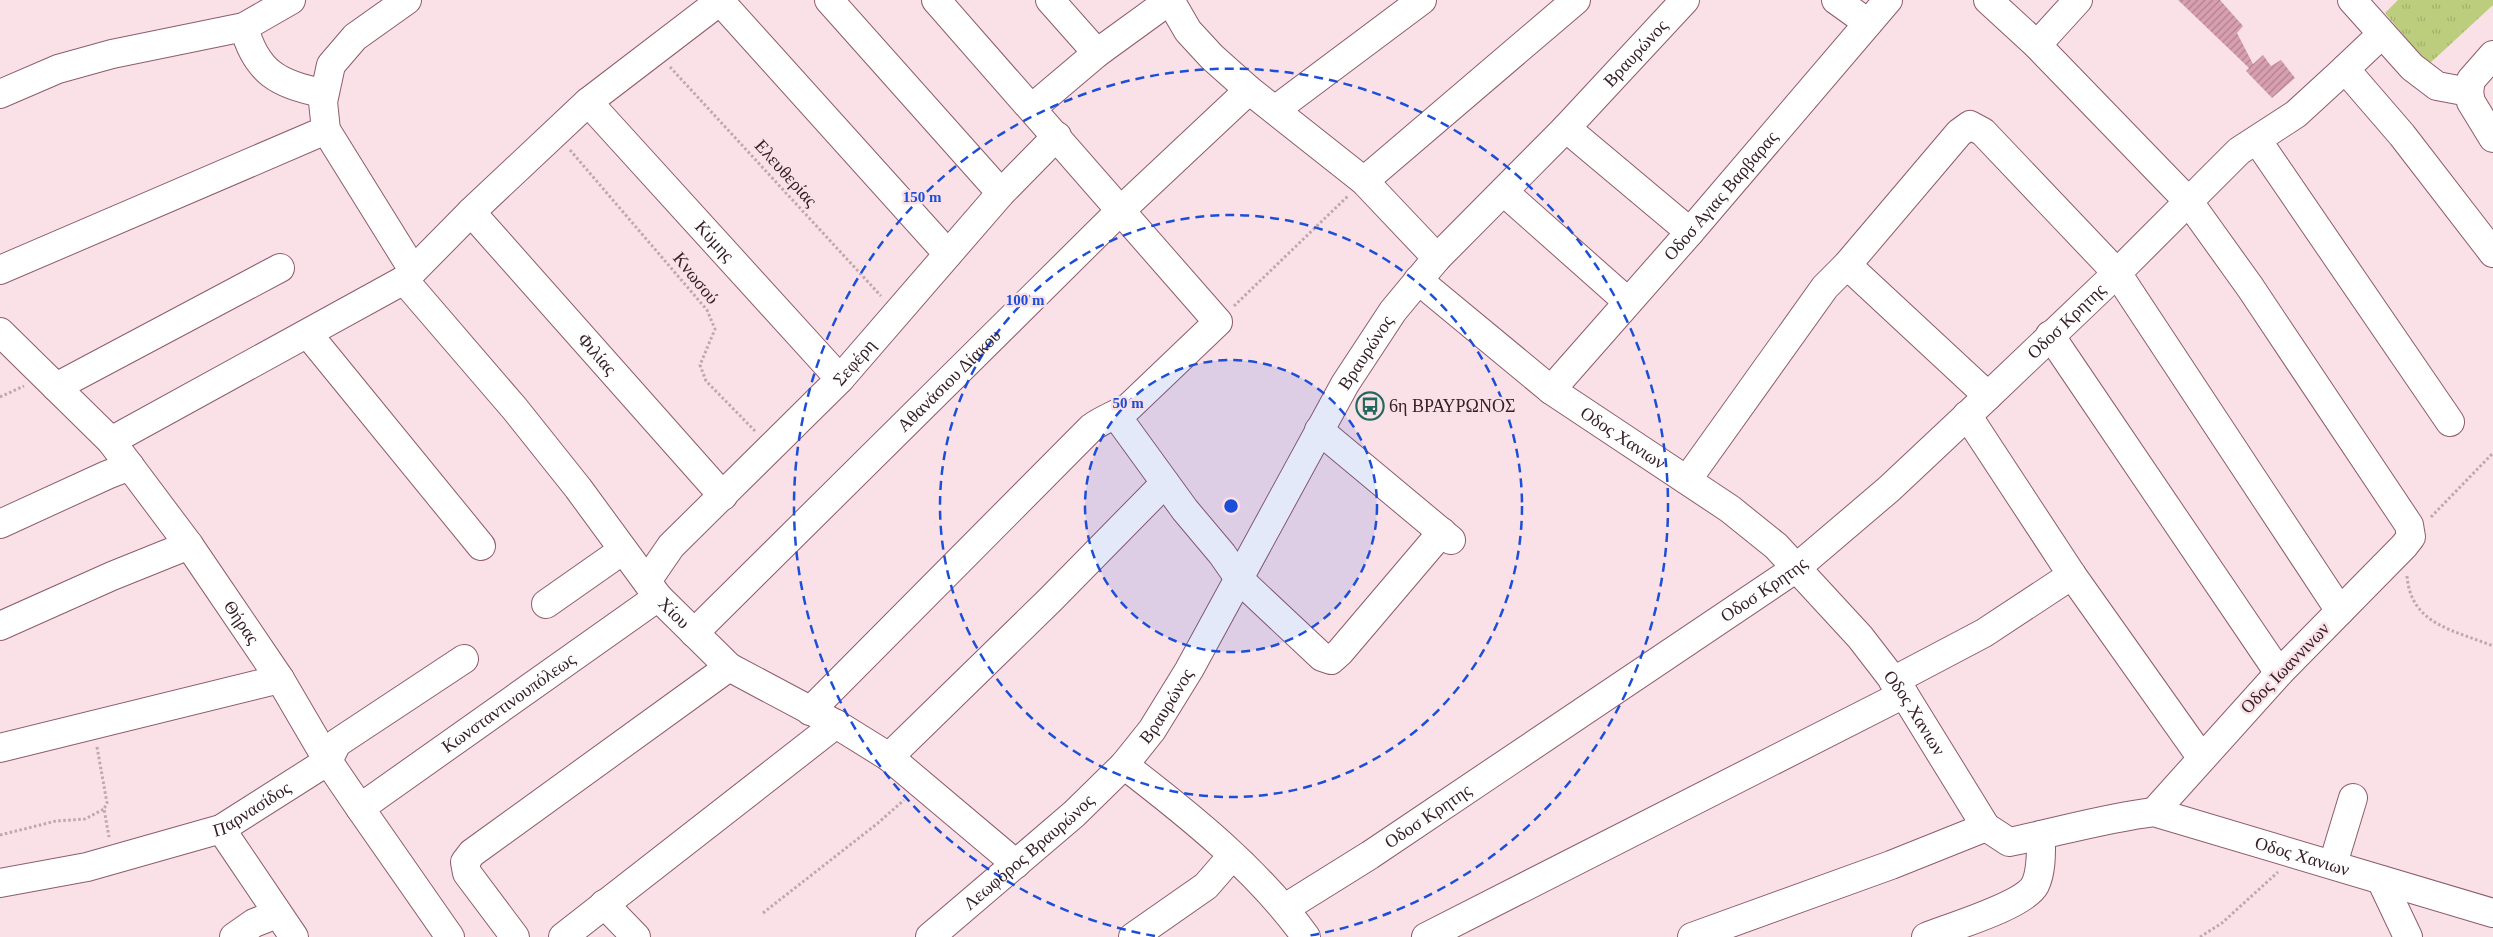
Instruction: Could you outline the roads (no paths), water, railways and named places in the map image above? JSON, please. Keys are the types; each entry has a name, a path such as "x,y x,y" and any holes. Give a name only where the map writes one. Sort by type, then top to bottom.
{"street":[{"path":"0,94 58,69 112,54 244,27 291,0"},
{"path":"0,270 326,130 323,94 330,65 355,37 407,0"},
{"path":"829,0 1002,193"},
{"path":"810,711 1091,428 1102,420 1116,415 1129,407 1218,322 936,0"},
{"path":"1050,0 1096,53"},
{"path":"1032,108 1096,53 1170,0 1188,31 1212,57 1249,90 1364,181 1437,258"},
{"path":"1275,110 1422,0"},
{"path":"1364,181 1576,0"},
{"name":"Βραυρώνος","path":"1124,765 1152,730 1240,580 1319,430 1368,347 1418,280 1437,258 1566,128 1685,0"},
{"path":"1836,0 1868,23"},
{"name":"Οδοσ Αγιας Βαρβαρας","path":"1551,390 1690,232 1888,0"},
{"path":"1988,0 2037,45 2189,202"},
{"path":"2037,45 2078,0"},
{"path":"2352,0 2412,68 2437,86 2469,92"},
{"path":"111,441 308,334 408,275 471,212 588,102 719,1 948,254"},
{"path":"244,27 249,46 258,62 274,77 303,90 323,94"},
{"name":"Οδοσ Κρητης","path":"1285,908 1378,850 1795,569 1889,489 1988,396 2117,273 2239,151 2296,114 2382,34"},
{"path":"2493,55 2471,80 2469,92 2471,102 2493,138"},
{"path":"2345,68 2402,135 2493,253"},
{"name":"Αθανάσιου Δίακου","path":"694,633 1120,211 1249,90"},
{"name":"Κύμης","path":"588,102 840,379"},
{"path":"1687,480 1825,287 1847,265 1959,133 1970,126 1983,132 2117,273 2340,611"},
{"path":"1566,128 1690,232"},
{"name":"Χίου","path":"326,130 408,275 516,409 652,589 729,667 836,724 889,757 1016,864"},
{"name":"Σεφέρη","path":"652,589 671,546 840,379 1002,193 1057,136"},
{"path":"2257,140 2450,422"},
{"path":"1504,192 1628,302"},
{"name":"Οδος Ιωαννινων","path":"2154,812 2201,757 2340,611 2408,536 2256,295 2189,202"},
{"name":"Φιλίας","path":"471,212 723,496"},
{"path":"1847,265 1988,396"},
{"path":"56,387 280,268"},
{"name":"Οδος Χανιων","path":"1418,280 1551,390 1730,509 1776,546 1795,569 1860,636 1899,687 1986,827 2009,842 2113,817 2154,812 2493,913"},
{"name":"Θήρας","path":"0,332 111,441 189,545 280,679 328,761 450,937"},
{"path":"308,334 481,546"},
{"path":"2050,335 2279,673"},
{"path":"1116,415 1165,483 1240,580 1322,657 1331,660 1447,536 1319,430"},
{"path":"1967,415 2072,575 2201,757"},
{"path":"0,524 130,466"},
{"path":"889,757 1050,600 1165,483"},
{"path":"0,626 112,576 189,545"},
{"path":"546,604 623,550"},
{"path":"1426,937 1899,687 2072,575"},
{"name":"Κωνσταντινουπόλεως","path":"360,808 652,589"},
{"name":"Παρνασίδος","path":"0,884 87,867 221,829 328,761 337,743 464,659"},
{"path":"515,937 467,873 465,862 472,853 729,667"},
{"path":"0,748 280,679"},
{"path":"563,937 836,724"},
{"path":"1124,765 1196,821 1285,908 1306,937"},
{"name":"Λεωφόρος Βραυρώνος","path":"930,937 1074,814 1124,765"},
{"path":"2333,864 2353,798"},
{"path":"1692,937 1892,865 1986,827"},
{"path":"221,829 276,914 294,937"},
{"path":"1926,937 2021,900 2035,884 2040,862 2041,835"},
{"path":"1133,937 1206,886 1232,856"},
{"path":"2382,880 2408,937"},
{"path":"604,904 636,937"},
{"path":"234,937 254,923 276,914"}],"place":[{"name":"6η ΒΡΑΥΡΩΝΟΣ","path":"1370,406"}]}
